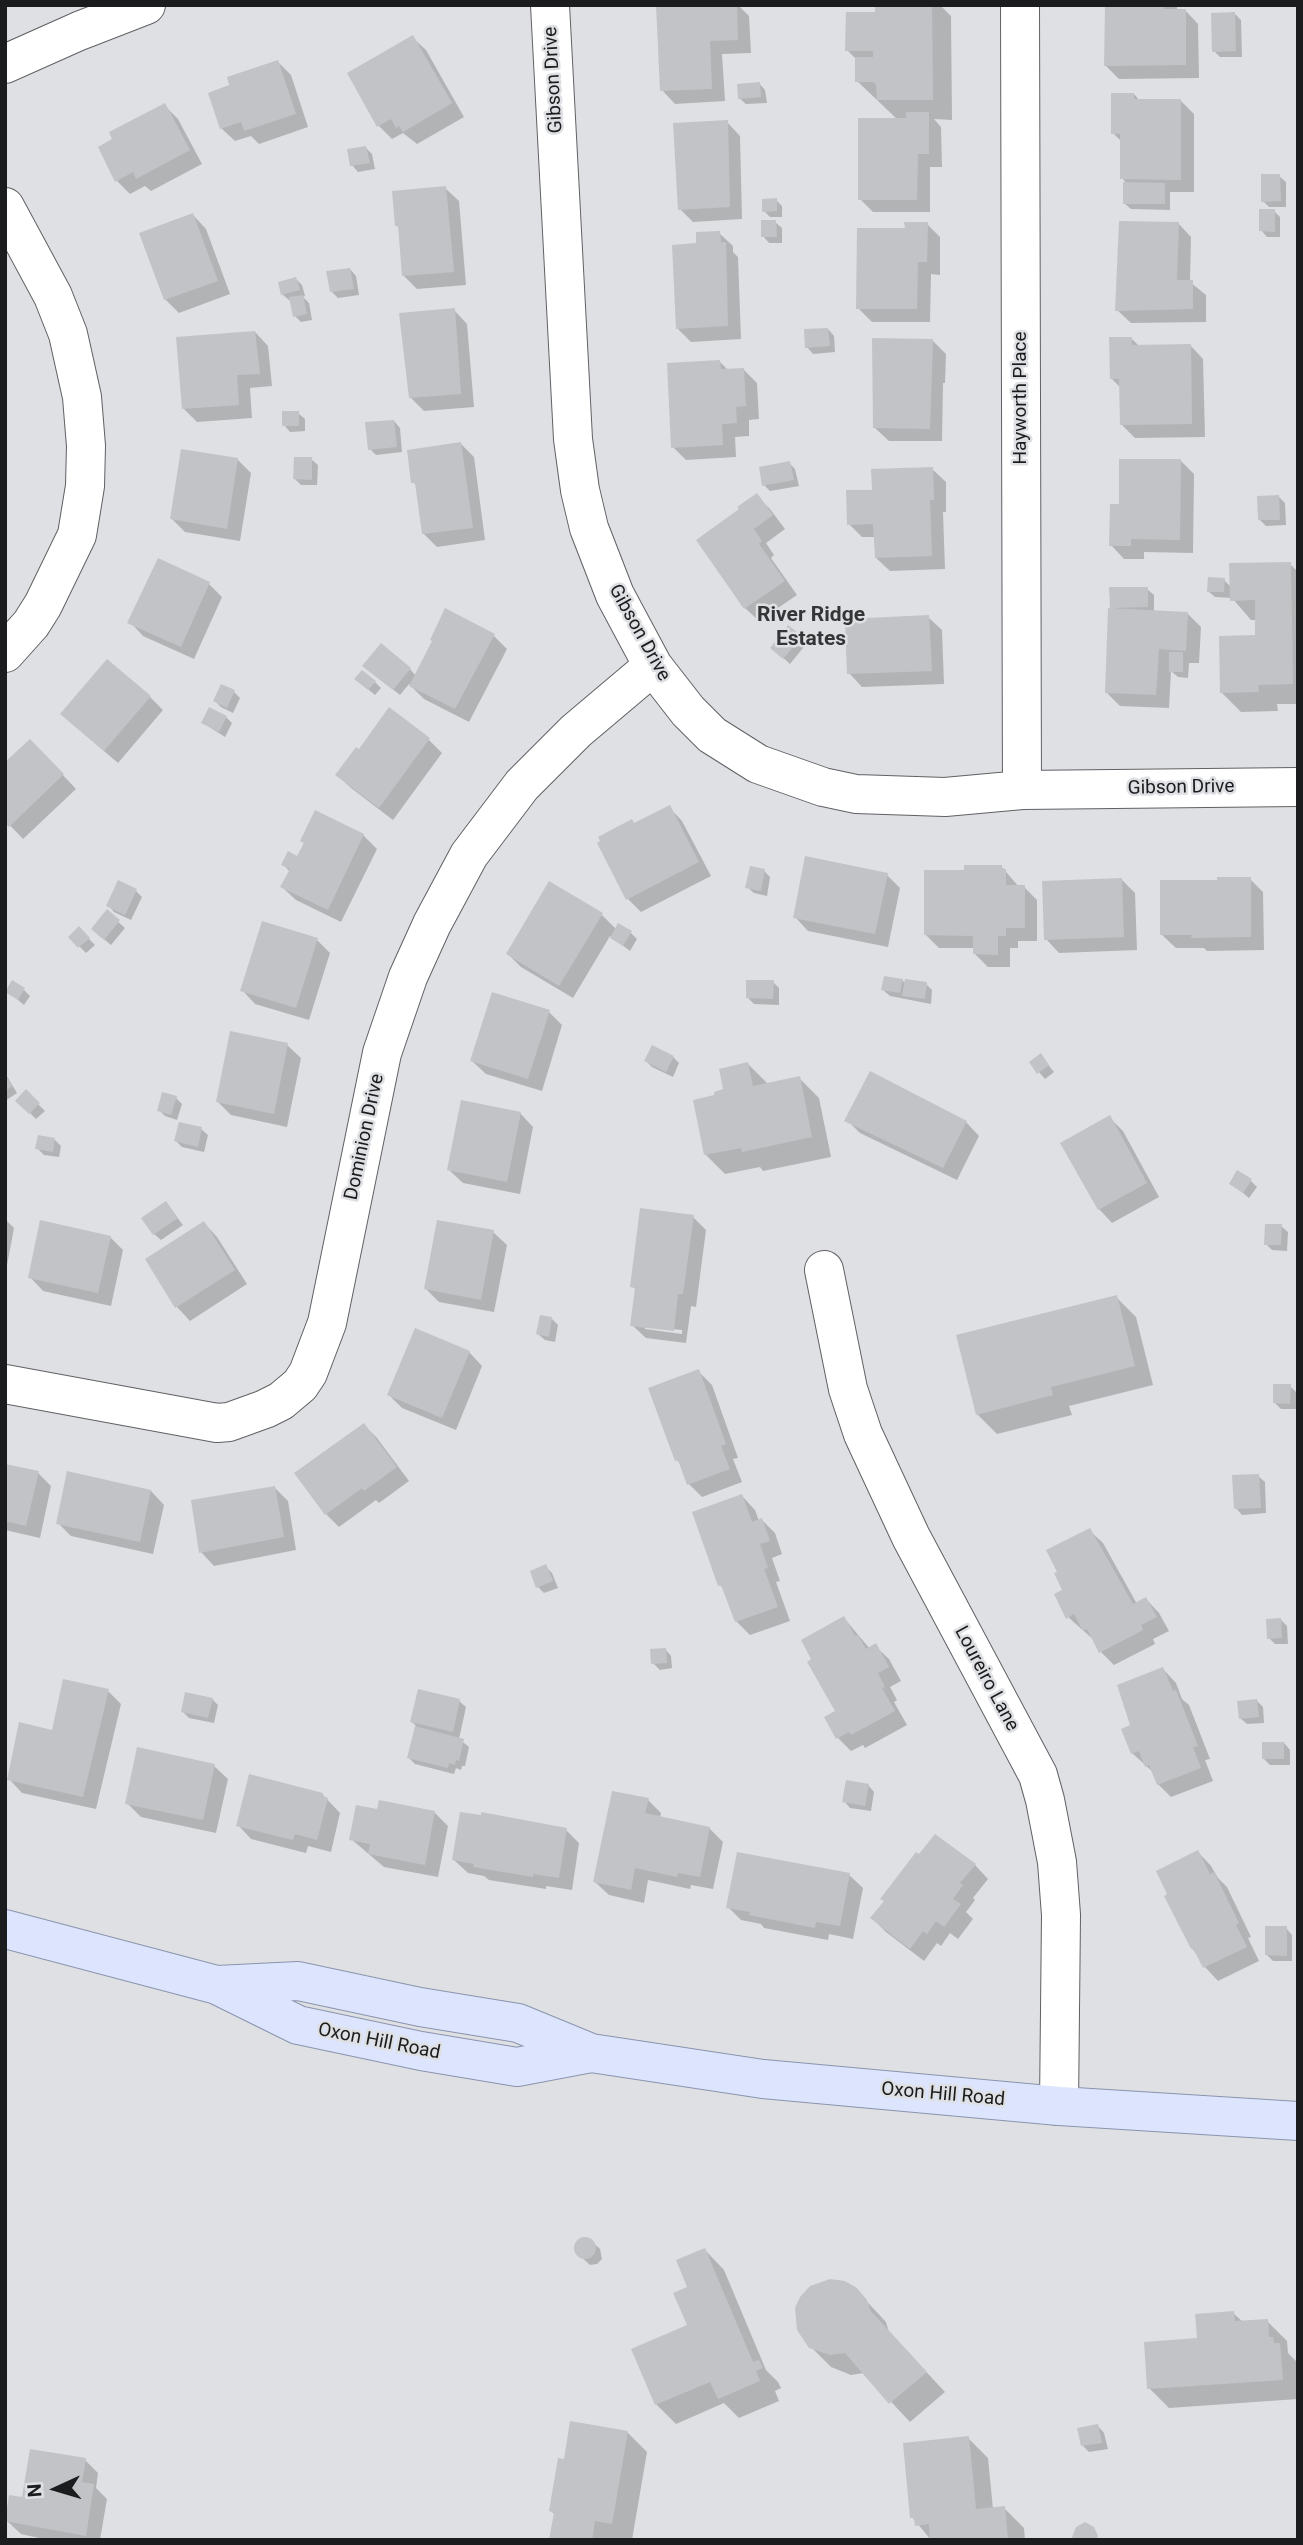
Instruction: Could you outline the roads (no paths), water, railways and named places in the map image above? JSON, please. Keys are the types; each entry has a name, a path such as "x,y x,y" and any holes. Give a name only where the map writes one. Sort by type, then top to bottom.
{"main road":[{"name":"Oxon Hill Road","path":"5,1929 217,1985 298,2025 421,2051 517,2067 591,2053 762,2078 1059,2106 1298,2121"}],"street":[{"path":"5,64 146,5"},
{"name":"Gibson Drive","path":"550,5 573,439 580,490 589,528 615,595 653,666 688,711 712,735 748,758 788,776 834,789 886,796 945,797 1022,790 1298,787"},
{"name":"Hayworth Place","path":"1020,5 1022,790"},
{"path":"5,206 52,296 68,334 82,397 86,446 85,486 77,535 43,605 31,624 5,653"},
{"name":"Dominion Drive","path":"5,1384 217,1423 252,1415 292,1394 308,1373 327,1323 382,1052 408,977 432,924 469,855 522,785 576,731 653,666"},
{"name":"Loureiro Lane","path":"824,1270 848,1389 863,1434 911,1537 1038,1775 1057,1862 1062,1915 1059,2106"}],"district":[{"name":"River Ridge Estates","path":"811,628"}]}
